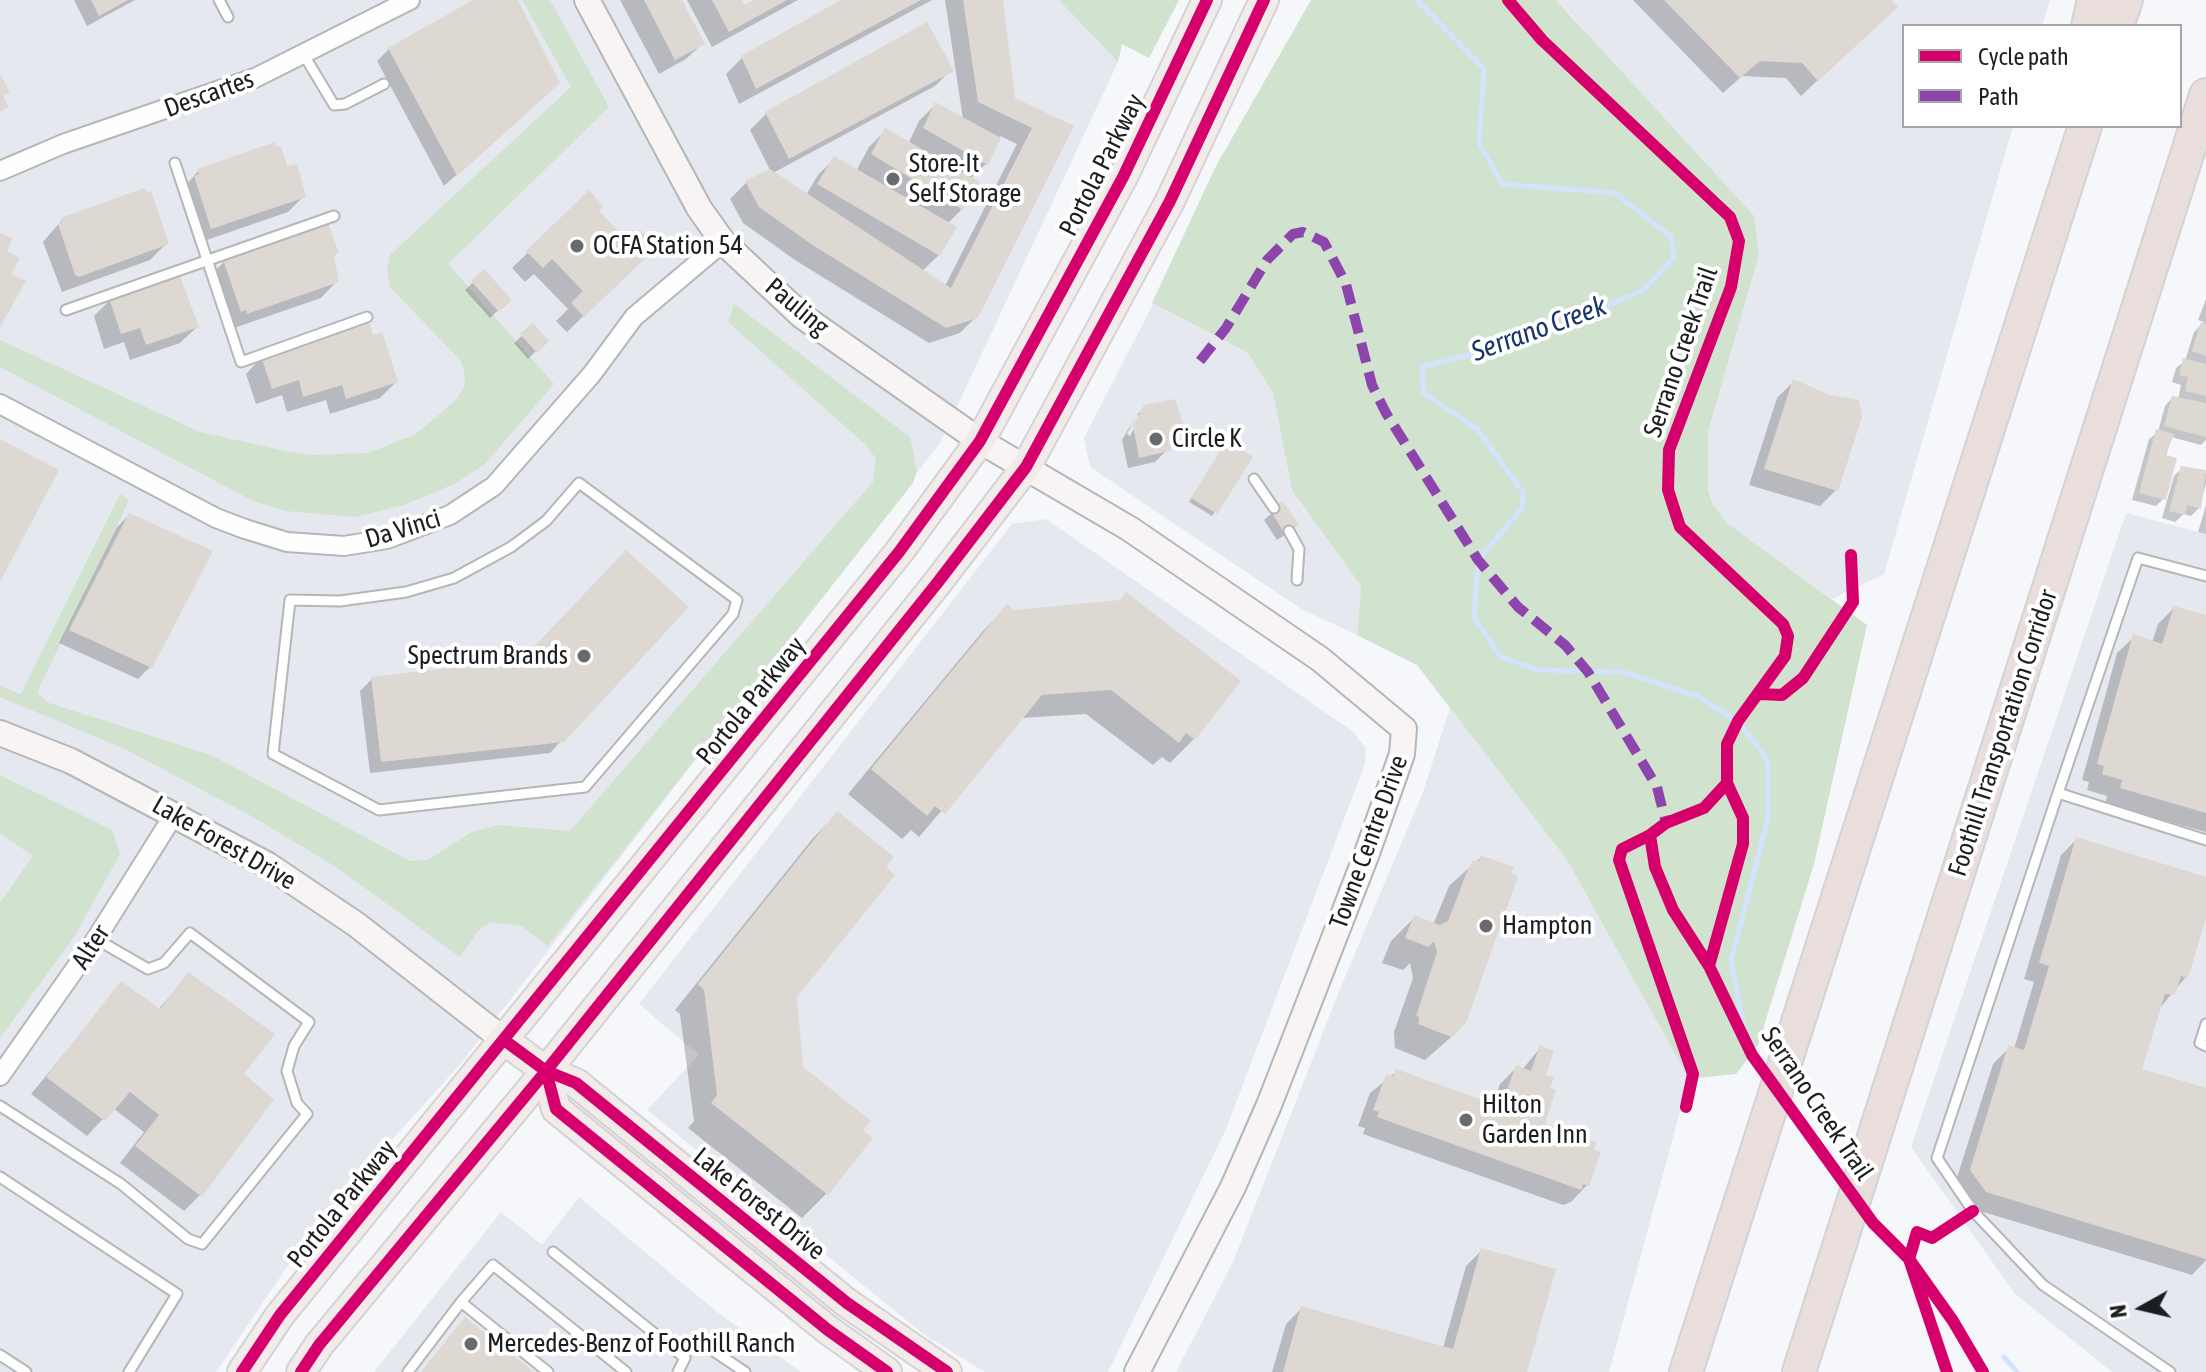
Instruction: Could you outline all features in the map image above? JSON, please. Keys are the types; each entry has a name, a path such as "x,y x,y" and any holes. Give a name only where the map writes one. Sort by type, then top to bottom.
{"highway":[{"path":"2088,24 2094,0"},
{"path":"2118,24 2126,0"},
{"name":"Foothill Transportation Corridor","path":"1799,1372 2206,95"},
{"path":"1997,396 2063,128"},
{"path":"1686,1372 1783,1061 2084,128"},
{"path":"2148,277 2184,217 2206,164"}],"main road":[{"name":"Pauling","path":"587,0 680,176 723,242 802,316 980,441 1026,467"},
{"name":"Portola Parkway","path":"242,1372 280,1315 899,552 980,441 1123,177 1207,0"},
{"path":"301,1372 319,1345 546,1071 1026,467 1170,201 1264,0"},
{"name":"Towne Centre Drive","path":"1026,467 1130,529 1320,659 1398,721 1405,733 1402,754 1366,856 1269,1105 1233,1187 1137,1372"},
{"name":"Lake Forest Drive","path":"0,733 71,761 175,813 268,865 357,925 546,1071 576,1083 847,1303 947,1372"},
{"path":"546,1071 556,1109 816,1320 887,1372"}],"street":[{"name":"Descartes","path":"0,171 63,144 255,78 410,0"},
{"name":"Da Vinci","path":"0,404 216,518 245,529 287,542 344,546 387,539 450,515 494,486 592,374 634,317 723,242"},
{"name":"Alter","path":"0,1076 96,939 175,813"}],"lane":[{"path":"219,0 228,17"},
{"path":"304,55 329,102 334,105 345,104 384,84"},
{"path":"175,163 241,362 367,317"},
{"path":"66,310 334,216"},
{"path":"1254,479 1274,508"},
{"path":"579,483 737,600 733,614 585,787 379,810 273,754 290,600 340,601 406,592 454,578 511,547 546,521 579,483"},
{"path":"1289,531 1299,549 1297,580"},
{"path":"2170,1372 2043,1285 1973,1211 1937,1158 2138,558 2206,576"},
{"path":"2058,793 2206,840"},
{"path":"0,1106 121,1184 188,1239 202,1244 307,1114 297,1103 287,1071 294,1046 309,1022 190,933 164,963 148,969 96,939"},
{"path":"2206,1024 2200,1043 2206,1046"},
{"path":"0,1177 177,1294 129,1372"},
{"path":"553,1252 685,1358 678,1372"},
{"path":"408,1372 493,1265 626,1372"},
{"path":"461,1302 548,1372"},
{"path":"715,1352 745,1372"},
{"path":"0,1355 26,1372"}],"shaded area":[{"path":"0,0 1061,0 1118,62 940,443 463,1061 314,1227 216,1372 0,1372"},
{"path":"1556,0 2050,0 2043,24 1902,24 1902,128 2012,128 1884,574 1832,599 1727,523 1713,505 1708,490 1708,432 1759,255 1577,21"},
{"path":"1153,304 1248,353 1273,393 1292,492 1361,586 1357,635 1303,610 1090,467 1084,438"},
{"path":"2126,513 2206,534 2206,1372 2112,1372 2015,1294 1911,1147"},
{"path":"1046,519 1352,731 1366,748 1365,764 1226,1129 1108,1372 985,1372 926,1336 647,1110 699,1055 639,1004 1012,524"},
{"path":"1450,708 1567,860 1689,1079 1609,1372 1176,1372 1233,1262 1340,989 1423,792"},
{"path":"579,1197 717,1312 801,1372 374,1372 501,1212 542,1245"}],"green space":[{"path":"522,0 550,0 609,107 448,264 554,384 484,465 454,484 404,505 355,517 285,511 253,501 0,367 0,340 200,432 290,452 312,455 368,453 416,434 456,400 465,386 464,372 461,361 390,287 387,269 390,255 571,87"},
{"path":"1059,0 1179,0 1149,58 1122,44 1118,62"},
{"path":"1311,0 1556,0 1754,216 1759,255 1708,432 1708,490 1713,505 1727,523 1867,625 1814,864 1758,1045 1736,1074 1689,1079 1567,860 1417,665 1357,635 1361,586 1292,491 1273,393 1248,353 1152,303 1216,166"},
{"path":"734,304 910,437 917,471 913,483 548,946 521,926 491,922 478,931 460,957 336,867 253,817 125,749 0,697 0,686 21,694 120,494 129,500 40,686 38,694 49,703 211,755 410,861 428,860 472,832 498,825 570,831 873,482 876,459 867,446 728,322"},
{"path":"0,775 112,830 120,854 74,937 0,1038 0,903 33,856 0,833"}],"building":[{"path":"91,0 128,0 99,16"},
{"path":"473,0 518,0 560,83 457,176 388,48"},
{"path":"644,0 682,0 705,44 675,60"},
{"path":"712,0 742,0 744,5 754,0 787,0 729,32"},
{"path":"841,0 921,0 756,89 741,56"},
{"path":"963,0 1003,0 1015,98 1074,126 978,318 946,328 811,244 759,207 745,181 770,169 951,288 1032,128 978,102"},
{"path":"1664,0 1891,0 1898,7 1818,81 1802,63 1760,61 1740,78"},
{"path":"927,22 954,71 789,159 765,112"},
{"path":"0,74 10,92 3,96 9,107 0,112"},
{"path":"935,102 1001,138 988,165 923,128"},
{"path":"885,128 980,182 963,210 871,154"},
{"path":"275,142 276,147 281,146 287,166 297,164 306,197 211,229 194,176 199,174 197,169"},
{"path":"834,156 957,227 940,256 817,184"},
{"path":"144,188 147,193 151,191 169,244 79,277 75,275 58,224 62,222 61,218"},
{"path":"589,190 603,206 599,211 628,241 640,230 657,247 584,317 571,303 583,291 552,259 543,268 526,251"},
{"path":"328,223 339,253 334,255 339,282 247,314 246,310 241,312 223,260"},
{"path":"0,233 12,238 7,251 20,258 11,274 26,281 0,327"},
{"path":"484,269 512,300 499,312 471,281"},
{"path":"179,274 199,327 146,345 140,328 121,334 109,298"},
{"path":"368,319 373,335 382,332 398,382 346,399 342,385 303,397 299,380 272,389 261,356"},
{"path":"2201,322 2206,324 2206,356 2192,351"},
{"path":"533,323 549,341 537,353 520,334"},
{"path":"2183,358 2206,364 2206,396 2185,391 2188,377 2179,375"},
{"path":"1793,379 1830,395 1859,400 1862,417 1838,491 1764,469"},
{"path":"2172,396 2206,403 2206,437 2164,426"},
{"name":"Circle K","path":"1175,399 1184,427 1169,451 1139,458 1133,426 1144,405"},
{"path":"2156,429 2174,434 2166,455 2177,458 2166,500 2139,493"},
{"path":"0,439 59,470 0,582"},
{"path":"1227,440 1253,457 1217,514 1191,498"},
{"path":"2181,466 2206,470 2201,509 2187,505 2185,515 2169,511"},
{"path":"1283,502 1299,525 1285,534 1270,510"},
{"path":"129,513 213,551 152,668 69,630"},
{"name":"Spectrum Brands","path":"626,550 689,607 564,742 381,762 371,677 517,660 530,651"},
{"path":"1126,592 1241,681 1195,740 1186,733 1179,743 1111,690 1042,695 945,814 935,806 927,816 871,769 1007,604 1014,610 1120,600"},
{"path":"2174,606 2206,615 2206,813 2120,788 2122,780 2102,774 2104,766 2097,764 2133,634 2162,644"},
{"path":"837,811 894,857 886,867 895,875 797,997 803,1067 871,1121 863,1130 873,1138 828,1195 711,1103 717,1095 704,990 698,984"},
{"path":"2076,837 2206,877 2206,918 2188,978 2181,976 2175,995 2165,994 2142,1069 2206,1088 2206,1259 1986,1192 1970,1170 2008,1045 2024,1050 2049,966 2039,963"},
{"path":"1480,855 1514,867 1511,874 1518,876 1466,1023 1451,1037 1418,1024 1419,1017 1416,1016 1437,952 1434,941 1429,947 1405,938 1414,915 1440,925 1448,921 1468,869 1473,860 1479,861"},
{"path":"188,972 275,1034 244,1074 274,1099 202,1197 135,1146 159,1115 130,1092 105,1121 46,1077 121,981 160,1009"},
{"name":"Hilton Garden Inn","path":"1540,1045 1554,1051 1546,1075 1554,1078 1550,1088 1556,1090 1545,1123 1596,1142 1594,1150 1601,1152 1589,1186 1583,1184 1581,1190 1377,1117 1379,1112 1373,1110 1386,1074 1393,1077 1396,1069 1507,1109 1511,1095 1506,1093 1516,1065 1531,1071"},
{"path":"1481,1248 1556,1269 1527,1372 1283,1372 1301,1306 1453,1349"},
{"name":"Mercedes-Benz of Foothill Ranch","path":"465,1317 534,1372 421,1372"}],"waterway":[{"name":"Serrano Creek","path":"1417,0 1484,69 1479,143 1502,184 1615,193 1671,237 1674,257 1644,290 1521,342 1422,367 1424,394 1477,429 1523,492 1522,508 1478,560 1474,617 1500,656 1537,670 1623,672 1697,696 1738,721 1768,761 1768,819 1731,960 1745,1034"},
{"name":"Serrano Creek","path":"2004,1357 2017,1372"}],"marked path":[{"path":"1200,361 1226,328 1267,260 1293,234 1303,232 1324,242 1346,284 1372,385 1386,413 1478,560 1518,607 1565,645 1588,672 1657,787 1666,823"}],"cycle path":[{"path":"242,1372 280,1315 899,552 980,441 1123,177 1207,0"},
{"path":"301,1372 319,1345 546,1071 938,582 1026,467 1170,201 1264,0"},
{"name":"Serrano Creek Trail","path":"1508,0 1542,40 1730,217 1739,241 1731,287 1669,450 1668,490 1680,527 1783,624 1788,636 1785,656 1738,721 1727,744 1727,783 1704,808 1666,823 1650,835 1655,867 1673,910 1709,966 1752,1055 1873,1223 1909,1259 1953,1321 1983,1372"},
{"path":"1758,694 1782,695 1803,678 1853,602 1851,555"},
{"path":"1709,966 1743,844 1743,818 1727,783"},
{"path":"1650,835 1622,849 1619,860 1693,1074 1686,1107"},
{"path":"504,1040 546,1071 576,1083 847,1303 947,1372"},
{"path":"546,1071 556,1109 828,1330 887,1372"},
{"path":"1947,1372 1909,1259 1917,1232 1932,1238 1973,1211"}],"place":[{"name":"Store-It Self Storage","path":"893,179"},
{"name":"OCFA Station 54","path":"577,246"},
{"name":"Circle K","path":"1156,439"},
{"name":"Spectrum Brands","path":"584,656"},
{"name":"Hampton","path":"1486,926"},
{"name":"Hilton Garden Inn","path":"1466,1120"},
{"name":"Mercedes-Benz of Foothill Ranch","path":"471,1344"}]}
